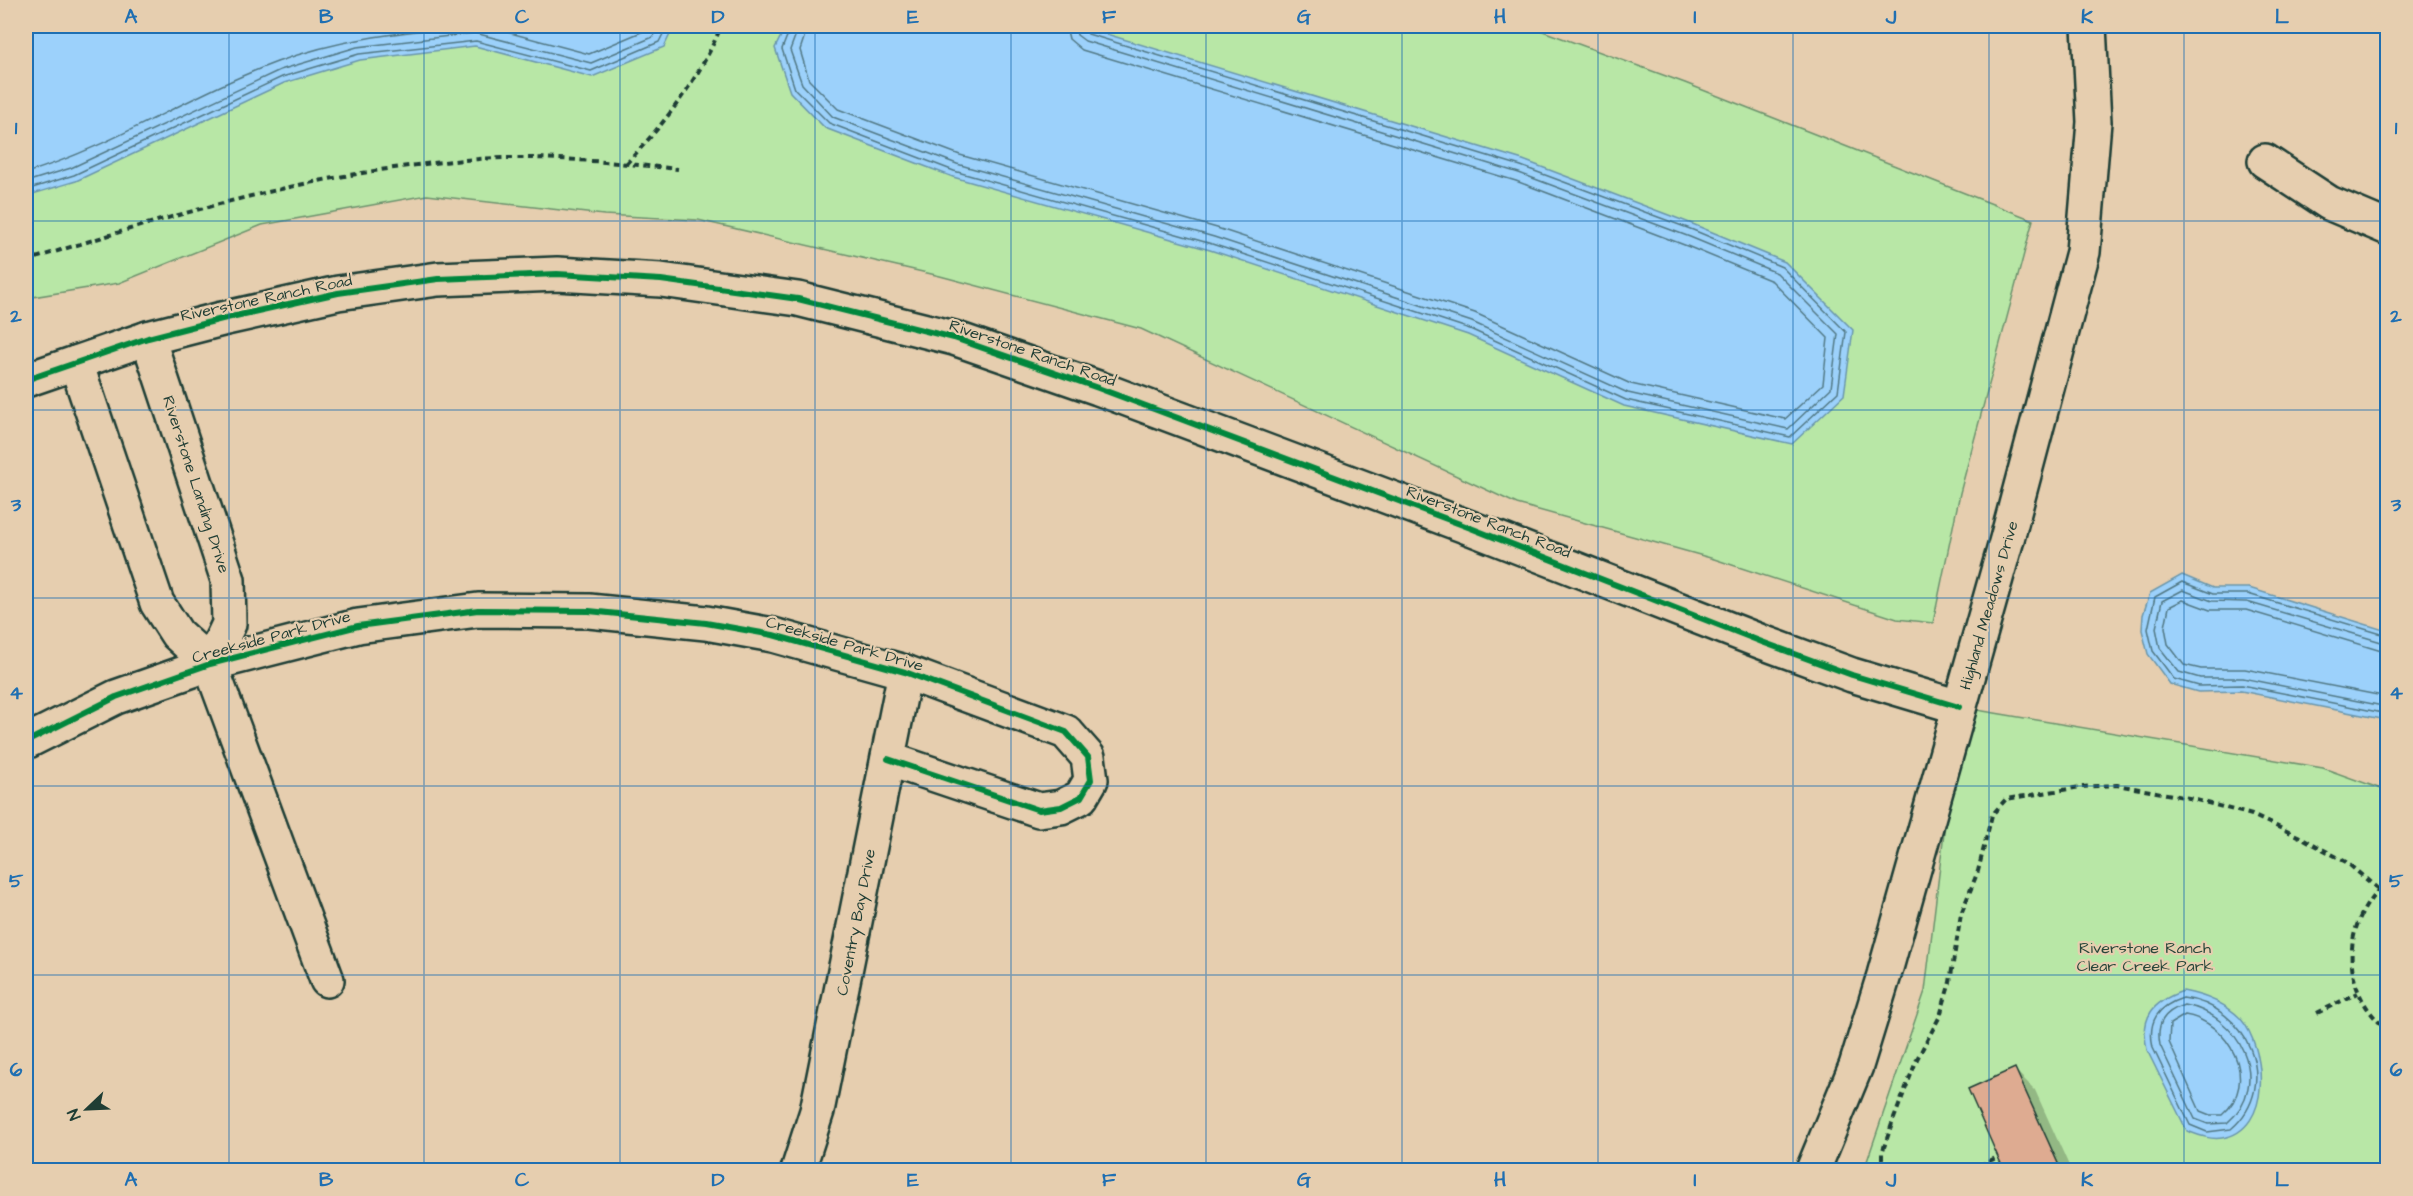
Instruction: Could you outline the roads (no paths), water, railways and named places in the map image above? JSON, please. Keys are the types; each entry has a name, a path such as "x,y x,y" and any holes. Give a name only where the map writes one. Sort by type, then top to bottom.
{"street":[{"name":"Highland Meadows Drive","path":"1813,1170 1856,1066 2007,539 2083,252 2094,122 2089,26"},
{"path":"2265,161 2329,203 2388,228"},
{"name":"Riverstone Ranch Road","path":"26,380 148,338 338,293 438,279 568,274 661,280 798,299 954,338 1098,388 1773,646 1852,675 1959,708"},
{"name":"Riverstone Landing Drive","path":"148,338 228,580 229,624 210,664"},
{"path":"76,363 157,603 177,634 210,664 327,980"},
{"name":"Creekside Park Drive","path":"26,742 116,697 210,664 358,626 478,610 567,611 706,623 773,635 906,672 1066,732 1088,758 1091,780 1081,797 1061,807 1039,810 888,759"},
{"name":"Coventry Bay Drive","path":"798,1170 817,1111 906,672"}],"water":[{"path":"26,26 674,26 664,47 592,77 475,46 360,60 284,83 76,181 26,196"},
{"path":"786,26 1080,26 1523,160 1695,225 1785,262 1853,330 1844,395 1792,444 1624,406 1468,335 1210,250 953,177 825,128 790,92 775,48"},
{"path":"2182,575 2213,588 2249,588 2387,631 2387,720 2241,691 2198,692 2170,684 2148,654 2142,630 2143,615 2150,593"},
{"path":"2183,991 2213,1000 2234,1012 2249,1031 2256,1048 2260,1067 2257,1104 2250,1120 2239,1132 2222,1138 2209,1138 2187,1131 2147,1050 2145,1028 2151,1012 2163,1000"}],"park label":[{"name":"Riverstone Ranch Clear Creek Park","path":"2145,956"}]}
